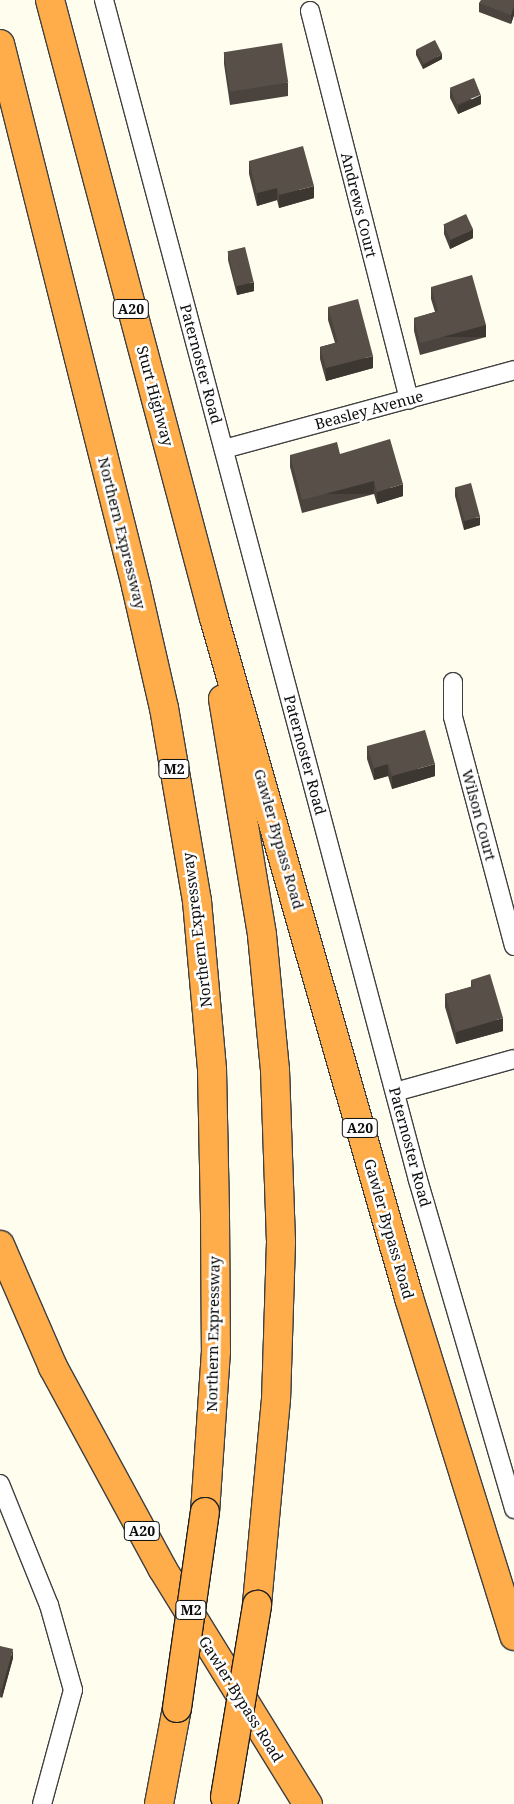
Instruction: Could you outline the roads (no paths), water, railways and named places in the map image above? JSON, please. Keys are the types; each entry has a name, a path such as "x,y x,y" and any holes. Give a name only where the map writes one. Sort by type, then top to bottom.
{"highway":[{"name":"Sturt Highway","path":"50,0 214,618"},
{"name":"Northern Expressway","path":"0,44 138,596 164,708 197,901 212,1070 216,1226 216,1351 204,1512 178,1708 159,1804"},
{"path":"214,618 262,935 275,1070 281,1242 276,1389 257,1605 224,1800"},
{"name":"Gawler Bypass Road","path":"214,618 406,1289 514,1636"},
{"name":"Gawler Bypass Road","path":"0,1245 53,1367 162,1568 308,1804"}],"street":[{"name":"Paternoster Road","path":"104,0 395,1092 514,1509"},
{"name":"Andrews Court","path":"310,11 409,400"},
{"name":"Beasley Avenue","path":"224,449 514,370"},
{"name":"Wilson Court","path":"453,682 452,717 514,946"},
{"path":"395,1092 514,1059"},
{"path":"0,1484 49,1606 73,1690 42,1804"}]}
